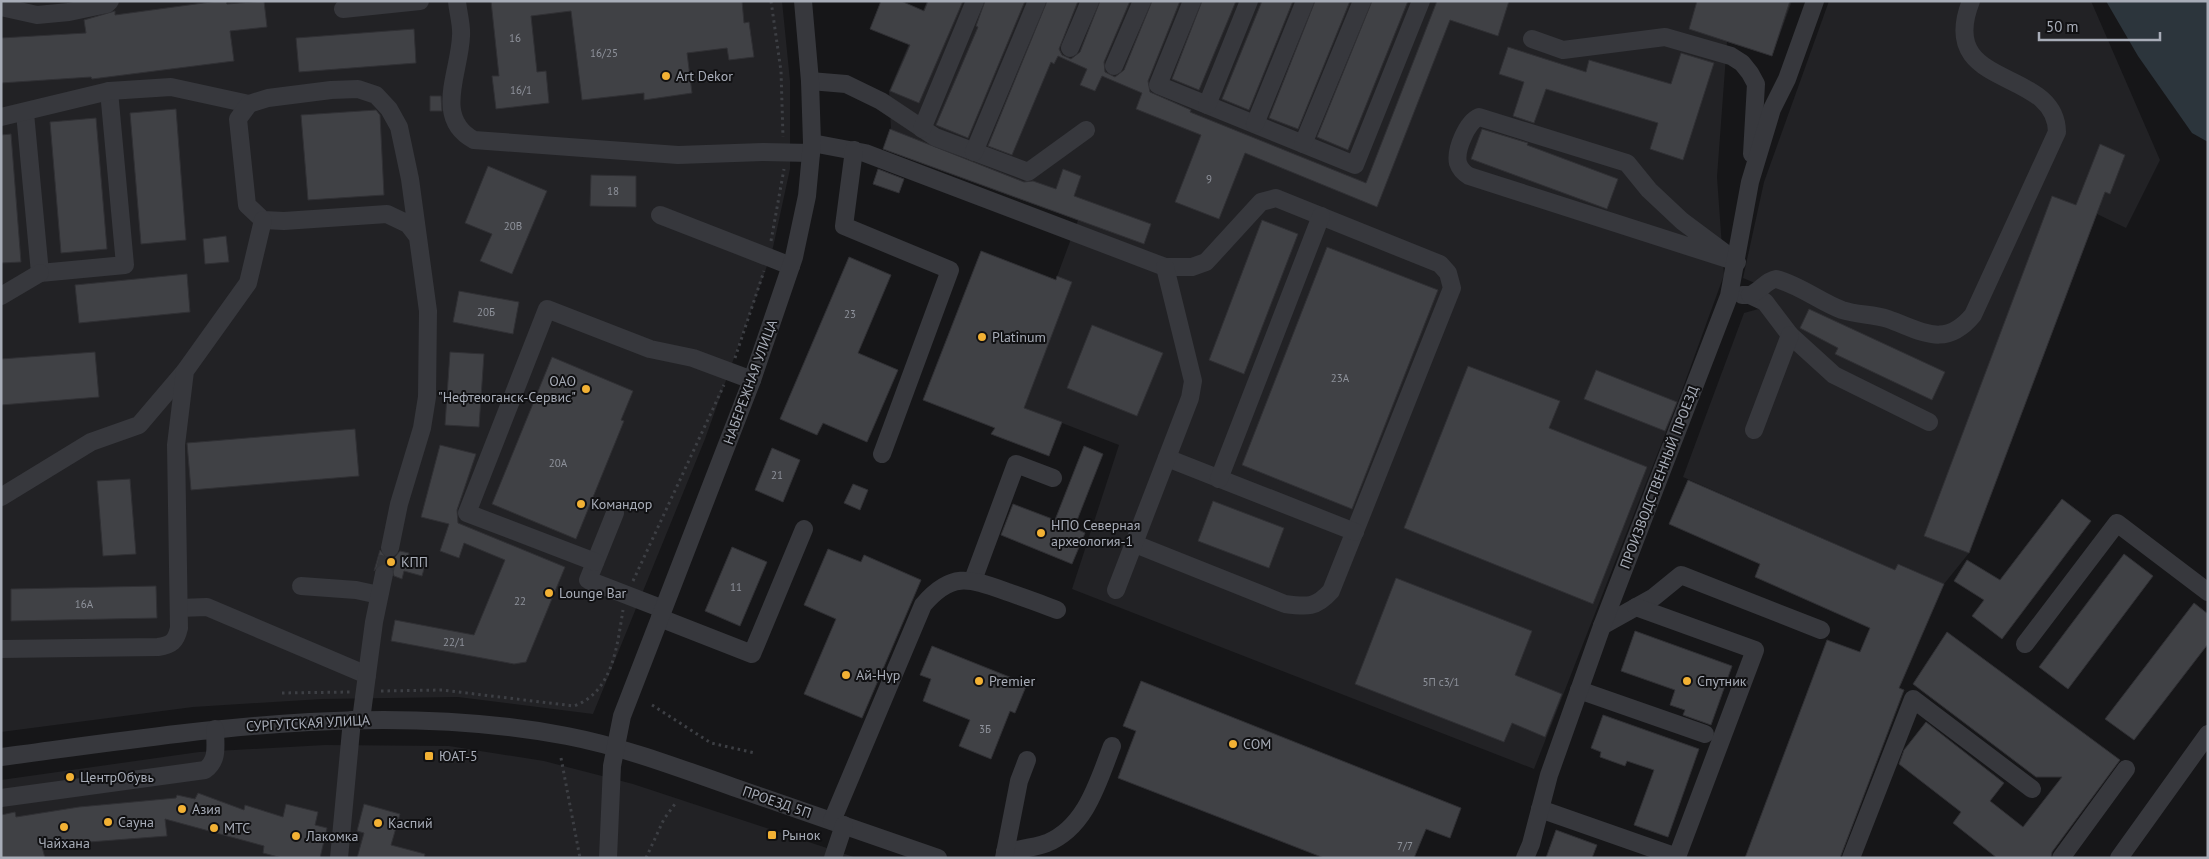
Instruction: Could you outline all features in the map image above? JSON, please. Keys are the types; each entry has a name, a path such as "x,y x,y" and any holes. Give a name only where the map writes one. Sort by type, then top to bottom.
{"street":[{"path":"8,6 37,14 69,12 107,4 110,1"},
{"path":"343,9 369,4 420,1"},
{"path":"457,1 461,36 451,105 452,118 463,134 474,140 678,155 783,153 812,148 854,150 1166,267 1192,267 1206,262 1261,202 1276,198 1440,264 1448,273 1452,288 1331,591 1320,603 1303,607 1286,604 1135,544"},
{"name":"НАБЕРЕЖНАЯ УЛИЦА","path":"608,858 614,748 628,697 752,380 791,266 807,196 812,148 810,81 803,1"},
{"path":"922,128 975,1"},
{"path":"974,152 1037,1"},
{"path":"1070,48 1090,1"},
{"path":"1114,66 1142,1"},
{"path":"1192,1 1158,84 1355,165 1421,1"},
{"path":"1207,105 1249,1"},
{"path":"1255,124 1305,1"},
{"path":"1303,144 1362,1"},
{"name":"ПРОИЗВОДСТВЕННЫЙ ПРОЕЗД","path":"1526,858 1549,775 1602,626 1729,296 1737,262 1750,182 1779,92 1787,79 1815,1"},
{"path":"1729,296 1756,293 1767,282 1776,279 1841,310 1885,318 1928,334 1941,336 1957,330 1973,315 2057,132 2057,119 2051,108 2037,95 1984,66 1970,54 1965,40 1964,24 1971,1"},
{"path":"1532,39 1564,50 1665,37 1731,56 1742,63 1756,84 1750,182"},
{"path":"810,81 846,84 881,101 935,137 1028,172 1086,130"},
{"path":"1756,84 1779,92"},
{"path":"1,117 25,113 109,91 171,87 249,104 268,98 331,90 358,89 376,95 389,109 399,127 410,179 428,310 427,397 422,428 399,504 390,548"},
{"path":"1,296 40,273 125,265 109,91"},
{"path":"249,104 238,119 247,206 263,220 284,221 387,214 408,224 418,237"},
{"path":"25,113 40,273"},
{"path":"1479,117 1627,163 1649,190 1682,221 1737,262 1468,176 1462,172 1458,164 1458,156 1468,126 1472,120 1479,117"},
{"path":"854,150 844,226 950,270 882,454"},
{"path":"660,215 791,266"},
{"path":"1219,479 1321,216"},
{"path":"1,496 91,442 140,425 185,370 248,283 263,220"},
{"path":"1116,590 1190,398 1193,381 1166,267"},
{"path":"1750,295 1762,299 1770,306 1790,335 1834,375 1850,385 1929,422"},
{"path":"595,562 467,513 547,309 650,349 677,362 730,372 752,380"},
{"path":"1754,430 1790,335"},
{"path":"1,649 169,646 177,638 176,445 185,370"},
{"path":"1167,458 1355,532"},
{"path":"973,580 1016,464 1053,478"},
{"path":"615,512 588,580 626,595 662,614 752,654 804,529"},
{"path":"2024,644 2117,523 2208,592"},
{"path":"339,858 357,720 366,683 384,574"},
{"path":"1602,626 1654,597 1681,575 1821,630"},
{"path":"833,858 838,823 923,605 935,591 954,581 973,580 1057,610"},
{"path":"301,586 356,590 380,595"},
{"path":"178,608 207,607 366,683"},
{"path":"1540,809 1677,857 1754,650 1636,607"},
{"path":"1579,690 1705,734"},
{"path":"1851,858 1914,699 2032,789"},
{"name":"СУРГУТСКАЯ УЛИЦА","path":"1,757 215,729 357,720 444,720 486,724 566,736 614,748"},
{"path":"1,798 205,770 212,765 215,757 215,729"},
{"path":"2119,858 2208,734"},
{"path":"1027,760 1019,781 1004,855 1047,843 1073,825 1090,801 1112,746"},
{"name":"ПРОЕЗД 5П","path":"614,748 938,858"},
{"path":"2061,858 2126,769"}],"path":[{"path":"282,693 366,683 574,706 588,701 607,676 615,656 626,595 730,372 768,257 784,175 781,71 772,1"},
{"path":"652,704 711,743 755,754"},
{"path":"561,758 580,858"},
{"path":"646,858 664,819 675,804"}],"shaded area":[{"path":"1,1 782,1 790,81 790,169 772,252 705,439 593,714 458,697 322,699 193,707 1,732"},
{"path":"927,1 1792,1 1772,56 1727,42 1717,177 1724,275 1677,404 1534,769 1072,589 1119,445 1010,403 1078,220 883,149 891,129 889,91"},
{"path":"1829,1 2091,1 2160,160 2126,228 2097,214 1969,553 1944,584 1899,564 1895,570 1683,477 1744,313 1762,308 1769,289 1743,278 1764,182"},
{"path":"2106,1 2208,1 2208,142 2192,133 2138,56"},
{"path":"325,745 449,746 544,761 633,784 857,858 1,858 1,780 199,752"}],"building":[{"path":"226,1 227,4 264,1 267,27 230,31 234,61 92,79 91,77 1,83 1,38 86,33 84,20 115,11 115,15"},
{"path":"491,1 742,1 744,23 749,22 754,57 729,60 727,48 687,53 692,93 644,100 644,93 582,100 571,11 531,16 537,72 546,71 549,103 496,109 492,76 499,76"},
{"path":"881,1 901,1 924,11 928,1 963,1 919,103 890,91 910,45 870,29"},
{"path":"985,1 1025,1 968,138 936,125 978,27 976,26"},
{"path":"1047,1 1078,1 1059,49 1062,55 1071,59 1080,52 1100,1 1130,1 1104,62 1105,72 1115,77 1124,70 1152,1 1180,1 1148,81 1150,92 1191,110 1190,112 1366,183 1437,1 1509,1 1498,36 1450,20 1377,207 1245,153 1219,219 1175,202 1201,135 1136,109 1142,93 1102,76 1095,91 1080,85 1087,69 1058,56 1054,64 1051,62 1012,155 988,146"},
{"path":"1202,1 1236,1 1199,90 1172,79"},
{"path":"1262,1 1293,1 1249,110 1222,99"},
{"path":"1315,1 1350,1 1298,129 1269,118"},
{"path":"1372,1 1408,1 1348,150 1317,137"},
{"path":"1697,1 1790,1 1772,56 1689,29"},
{"path":"414,29 416,63 299,72 296,38"},
{"path":"1508,47 1586,72 1589,60 1671,84 1681,53 1714,63 1683,160 1650,149 1658,123 1546,89 1534,123 1513,116 1524,82 1499,74"},
{"path":"430,96 441,96 442,111 430,111"},
{"path":"176,109 186,240 141,244 130,113"},
{"path":"376,110 380,115 384,195 308,200 301,115"},
{"path":"96,118 107,249 61,253 50,122"},
{"path":"890,129 1024,182 1033,181 1056,189 1063,169 1081,176 1074,196 1151,224 1144,244 883,149"},
{"path":"1482,129 1528,143 1527,145 1618,179 1607,209 1471,159"},
{"path":"11,134 21,262 1,263 1,135"},
{"path":"2100,144 2125,155 2110,194 2105,192 1969,553 1924,536 2052,196 2076,205"},
{"path":"488,166 547,191 512,274 480,261 492,234 465,223"},
{"path":"878,169 904,179 899,193 873,184"},
{"path":"591,175 636,176 636,207 590,206"},
{"path":"1262,220 1298,234 1244,374 1209,360"},
{"path":"226,236 229,262 205,264 203,239"},
{"path":"1327,247 1438,290 1352,509 1242,465"},
{"path":"981,251 1056,280 1057,276 1072,282 1024,408 1062,422 1049,456 991,434 995,428 923,400"},
{"path":"849,257 891,275 858,353 898,370 867,442 823,423 817,435 780,419"},
{"path":"187,274 190,312 79,323 75,285"},
{"path":"459,291 519,302 513,334 453,322"},
{"path":"1809,309 1945,372 1932,400 1835,354 1838,348 1800,328"},
{"path":"1092,325 1163,353 1137,416 1067,388"},
{"path":"95,352 99,397 1,405 1,359"},
{"path":"450,352 484,354 479,427 445,425"},
{"path":"552,357 633,391 621,420 624,421 576,539 492,504"},
{"path":"1468,366 1560,401 1549,428 1647,467 1593,604 1404,528"},
{"path":"1596,370 1677,402 1665,431 1584,399"},
{"path":"355,429 359,476 191,490 187,443"},
{"path":"440,445 476,454 457,510 458,523 565,567 526,662 514,664 391,641 395,620 474,635 505,560 464,543 459,558 440,551 449,524 421,517"},
{"name":"НПО Северная археология-1","path":"1084,446 1103,454 1074,528 1085,533 1072,564 1001,535 1013,504 1055,520"},
{"path":"772,448 800,460 783,502 755,490"},
{"path":"130,479 136,554 103,556 97,481"},
{"path":"1688,480 1895,570 1898,564 1944,584 1899,688 1904,690 1840,858 1745,858 1827,640 1860,652 1870,628 1755,577 1760,564 1669,524"},
{"path":"853,484 868,490 860,510 844,503"},
{"path":"2062,499 2091,521 2002,639 1972,616 1984,600 1954,581 1967,560 2000,580"},
{"path":"1213,501 1284,528 1269,568 1198,541"},
{"path":"732,547 767,562 740,626 705,611"},
{"path":"828,549 861,562 864,555 921,580 862,718 804,694 836,619 804,605"},
{"path":"380,550 387,558 394,558 400,551 409,553 408,557 426,562 422,576 404,571 402,579 394,576 391,566 386,564 380,564 374,571"},
{"path":"2124,554 2153,576 2068,689 2039,667"},
{"path":"1396,578 1532,631 1515,675 1562,694 1545,737 1512,723 1504,742 1355,684"},
{"path":"156,586 157,618 11,621 11,589"},
{"path":"2194,603 2208,614 2208,644 2134,740 2105,719"},
{"name":"Спутник","path":"1635,631 1732,666 1711,725 1683,715 1685,710 1670,705 1675,690 1621,671"},
{"path":"1947,632 2120,760 2052,852 2051,858 1997,858 1953,823 1961,812 1899,764 1904,750 1926,722 2004,783 1990,801 2023,827 2062,777 2036,777 1913,684"},
{"path":"932,646 1027,684 1015,713 1010,711 991,759 959,746 970,720 923,701 931,679 920,675"},
{"path":"1141,681 1461,808 1450,838 1426,829 1414,858 1324,858 1118,778 1136,731 1123,726"},
{"path":"1603,715 1699,749 1668,837 1634,825 1654,770 1627,761 1625,766 1600,757 1601,752 1591,748"},
{"path":"198,793 244,810 245,805 283,817 286,804 318,812 315,825 327,828 320,858 282,858 263,853 264,846 165,819 167,836 89,842 88,840 42,847 45,858 1,858 1,815 15,812 16,817 79,807 176,798 177,795 195,799"},
{"path":"364,804 400,814 391,845 425,854 424,858 357,858 364,833 357,831"},
{"path":"1556,830 1597,845 1592,858 1546,858"}],"tunnel":[{"path":"384,574 390,548"}],"place":[{"name":"Art Dekor","path":"666,76"},
{"name":"Platinum","path":"982,337"},
{"name":"ОАО \"Нефтеюганск-Сервис\"","path":"586,389"},
{"name":"Командор","path":"581,504"},
{"name":"НПО Северная археология-1","path":"1041,533"},
{"name":"КПП","path":"391,562"},
{"name":"Lounge Bar","path":"549,593"},
{"name":"Ай-Нур","path":"846,675"},
{"name":"Premier","path":"979,681"},
{"name":"Спутник","path":"1687,681"},
{"name":"СОМ","path":"1233,744"},
{"name":"ЮАТ-5","path":"429,756"},
{"name":"ЦентрОбувь","path":"70,777"},
{"name":"Азия","path":"182,809"},
{"name":"Сауна","path":"108,822"},
{"name":"Каспий","path":"378,823"},
{"name":"Чайхана","path":"64,827"},
{"name":"МТС","path":"214,828"},
{"name":"Рынок","path":"772,835"},
{"name":"Лакомка","path":"296,836"}]}
